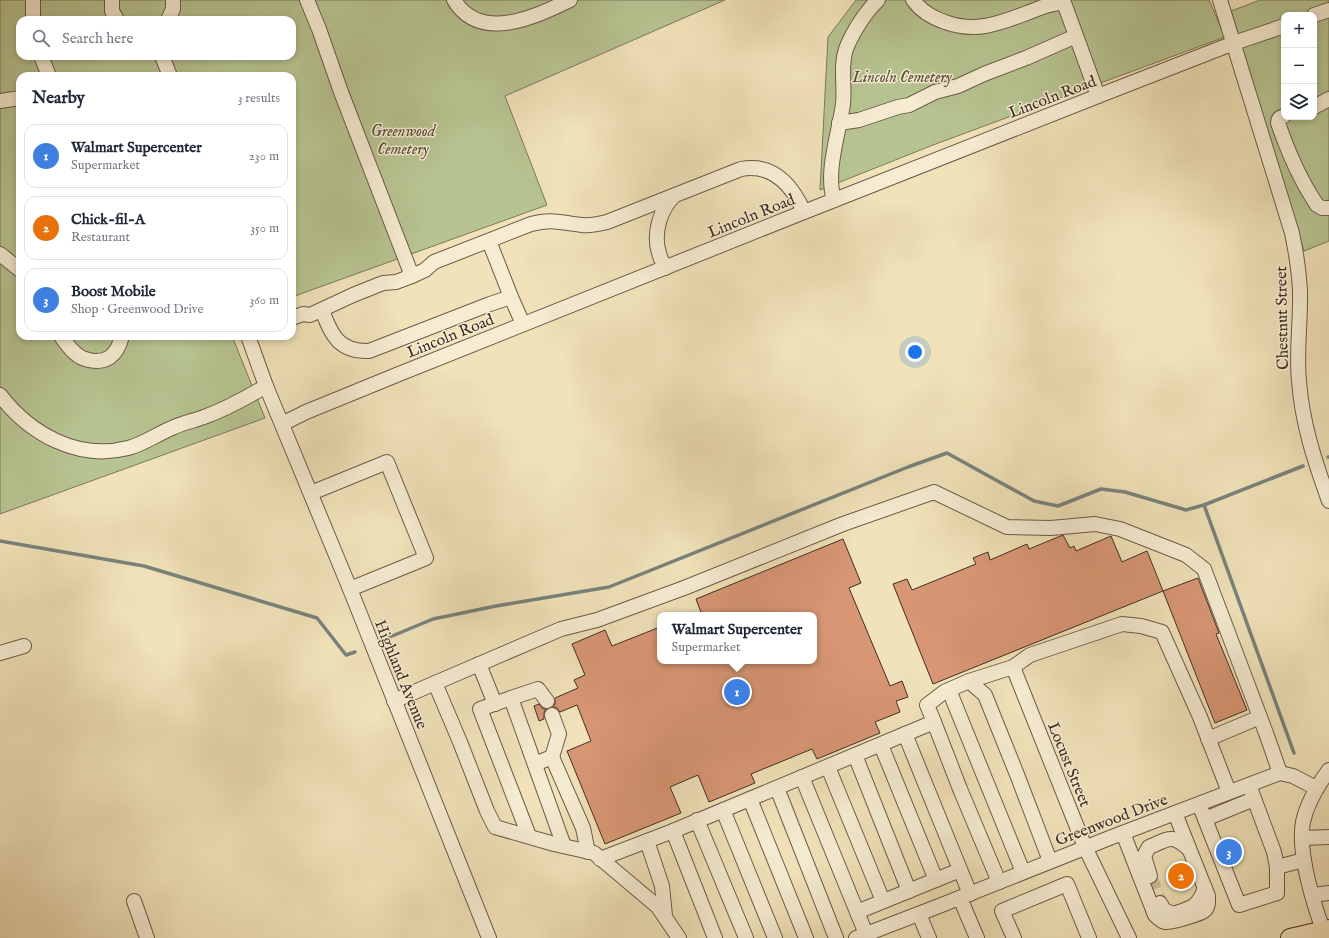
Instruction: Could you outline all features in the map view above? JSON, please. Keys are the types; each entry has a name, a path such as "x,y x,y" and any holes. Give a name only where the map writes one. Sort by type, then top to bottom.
{"main road":[{"path":"1294,938 1326,932"}],"street":[{"path":"33,0 33,16"},
{"path":"112,0 112,11 115,16"},
{"path":"170,16 173,9 173,0"},
{"path":"307,0 412,276"},
{"path":"454,0 463,12 470,17 482,22 495,24 516,22 570,0"},
{"path":"834,200 830,187 843,103 844,59 846,49 869,9 878,0"},
{"path":"913,0 920,8 940,20 952,25 968,28 998,24 1063,1 1098,96"},
{"name":"Chestnut Street","path":"1220,0 1277,180 1297,254 1300,290 1298,380 1302,415 1329,501"},
{"path":"1317,14 1329,10"},
{"name":"Lincoln Road","path":"282,424 313,409 834,200 1234,43 1281,27"},
{"path":"839,123 859,120 898,107 909,105 935,92 958,86 1076,36"},
{"path":"43,60 47,72"},
{"path":"164,60 168,72"},
{"path":"0,101 16,99"},
{"path":"1317,105 1329,99"},
{"path":"1281,117 1278,120 1278,123 1294,165 1317,205 1322,208 1329,208"},
{"path":"1277,180 1294,165"},
{"path":"296,317 303,314 310,315 383,283 396,282 412,276 425,270 434,262 539,222 560,221 582,225 596,224 674,196 730,172 747,168 768,171 785,181 798,199 804,212"},
{"path":"665,268 658,252 657,232 664,208 674,196"},
{"path":"489,241 511,298 523,324"},
{"path":"0,254 16,267"},
{"path":"322,310 327,324 335,338 342,345 358,351 369,351 490,304 511,298"},
{"path":"64,340 76,354 91,361 103,360 110,357 116,351 120,340"},
{"path":"249,340 282,424"},
{"path":"0,395 8,406 26,422 55,441 69,447 89,451 109,451 129,448 142,444 173,427 222,410 266,386"},
{"name":"Highland Avenue","path":"282,424 369,635 489,938"},
{"path":"311,493 387,462 426,558 350,589"},
{"path":"394,701 561,629 597,620 691,585 843,524 934,492 1006,527 1050,528 1095,524 1120,529 1186,555 1204,569 1280,773 1293,776 1316,788"},
{"path":"999,882 927,705 949,690 969,681 1013,667 1030,655 1122,624 1141,626 1162,632 1183,676 1229,792"},
{"path":"0,653 24,646"},
{"path":"479,664 495,704"},
{"name":"Locust Street","path":"1013,667 1085,847 1129,938"},
{"path":"969,681 984,696 1018,777 1050,861"},
{"path":"435,683 487,811 495,827 594,853 658,907 679,938"},
{"path":"529,836 480,709 538,689 546,701"},
{"path":"949,690 1023,872"},
{"path":"511,698 564,846"},
{"path":"552,715 559,734 552,757 583,828 588,852"},
{"path":"1208,739 1260,717"},
{"path":"600,858 673,831 934,722"},
{"path":"905,734 960,870 976,938"},
{"path":"881,744 936,880"},
{"path":"856,755 909,890"},
{"path":"535,764 552,757"},
{"path":"828,766 884,901"},
{"path":"1326,932 1313,895 1304,860 1303,822 1316,788 1329,770"},
{"name":"Greenwood Drive","path":"861,936 890,932 919,914 1085,847 1280,773"},
{"path":"802,777 857,912 861,936"},
{"path":"1199,804 1239,905 1277,893 1277,867 1274,852 1249,785"},
{"path":"777,788 836,938"},
{"path":"750,799 806,938"},
{"path":"1205,819 1254,799"},
{"path":"723,810 775,938"},
{"path":"1123,833 1155,915 1163,922 1172,922 1204,911 1208,904 1208,896 1175,813"},
{"path":"698,820 746,938"},
{"path":"673,831 715,938"},
{"path":"1150,876 1144,856 1149,847 1171,838 1178,840 1189,849"},
{"path":"1303,838 1329,839"},
{"path":"647,841 662,886 665,917"},
{"path":"1277,867 1304,860"},
{"path":"857,912 960,870"},
{"path":"1014,938 1002,911 1067,884 1089,938"},
{"path":"1160,903 1164,910 1173,914 1185,910 1195,906 1201,898 1205,888"},
{"path":"1313,895 1329,892"},
{"path":"134,901 147,938"},
{"path":"919,914 928,938"}],"green space":[{"name":"Greenwood Cemetery","path":"0,0 725,0 505,96 547,205 296,296 296,72 16,72 16,340 234,340 265,418 0,514"},
{"name":"Lincoln Cemetery","path":"856,0 1209,0 1225,37 933,145 820,190 828,37"},
{"path":"1260,0 1329,0 1329,241 1304,251 1231,11"}],"building":[{"path":"1063,535 1070,548 1074,546 1076,551 1111,536 1122,562 1147,551 1163,591 933,684 893,584 907,579 912,590 976,564 973,558 988,552 990,560 1027,544 1029,549"},
{"path":"843,539 861,583 849,588 890,686 902,681 908,697 896,701 900,712 875,722 880,733 817,759 812,749 751,774 755,783 709,802 698,775 670,787 681,813 605,844 567,751 591,741 577,705 560,712 557,708 553,707 555,704 555,698 578,688 574,680 585,675 572,644 605,630 612,646 657,628 657,664 817,664 817,612 701,612 696,599"},
{"path":"1198,578 1219,633 1216,634 1247,710 1215,723 1163,591"},
{"path":"539,704 543,709 546,709 544,719 539,721 534,706"}],"waterway":[{"path":"385,639 433,619 496,606 609,587 908,467 947,453 1034,501 1058,506 1101,489 1125,492 1186,510 1204,505 1303,466"},
{"path":"1204,505 1294,753"},
{"path":"0,541 144,566 317,618 346,655 355,652"}],"tunnel":[{"path":"1150,876 1160,903"}],"place":[{"name":"Walmart Supercenter","path":"737,692"},
{"name":"Boost Mobile","path":"1229,852"},
{"name":"Chick-fil-A","path":"1181,876"}]}
